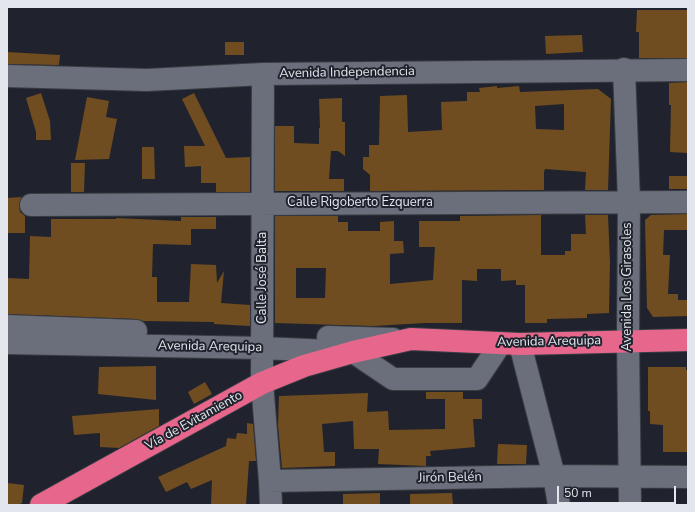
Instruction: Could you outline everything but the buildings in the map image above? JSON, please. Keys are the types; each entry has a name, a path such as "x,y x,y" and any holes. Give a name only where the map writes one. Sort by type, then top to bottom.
{"highway":[{"name":"Avenida Arequipa","path":"353,352 411,339 511,344 628,340 688,340"},
{"name":"Vía de Evitamiento","path":"41,505 262,383 304,366 353,352"}],"street":[{"name":"Avenida Los Girasoles","path":"624,70 629,201 628,340 630,505"},
{"name":"Avenida Independencia","path":"7,76 147,80 263,74 688,70"},
{"name":"Calle José Balta","path":"263,74 262,383 271,505"},
{"name":"Calle Rigoberto Ezquerra","path":"31,205 629,201 688,202"},
{"name":"Avenida Arequipa","path":"7,326 262,342 353,352"},
{"name":"Avenida Arequipa","path":"7,343 262,342 411,339"},
{"path":"353,352 394,379 477,379 511,344 554,476 559,505"},
{"name":"Jirón Belén","path":"270,481 630,475 688,477"}]}
